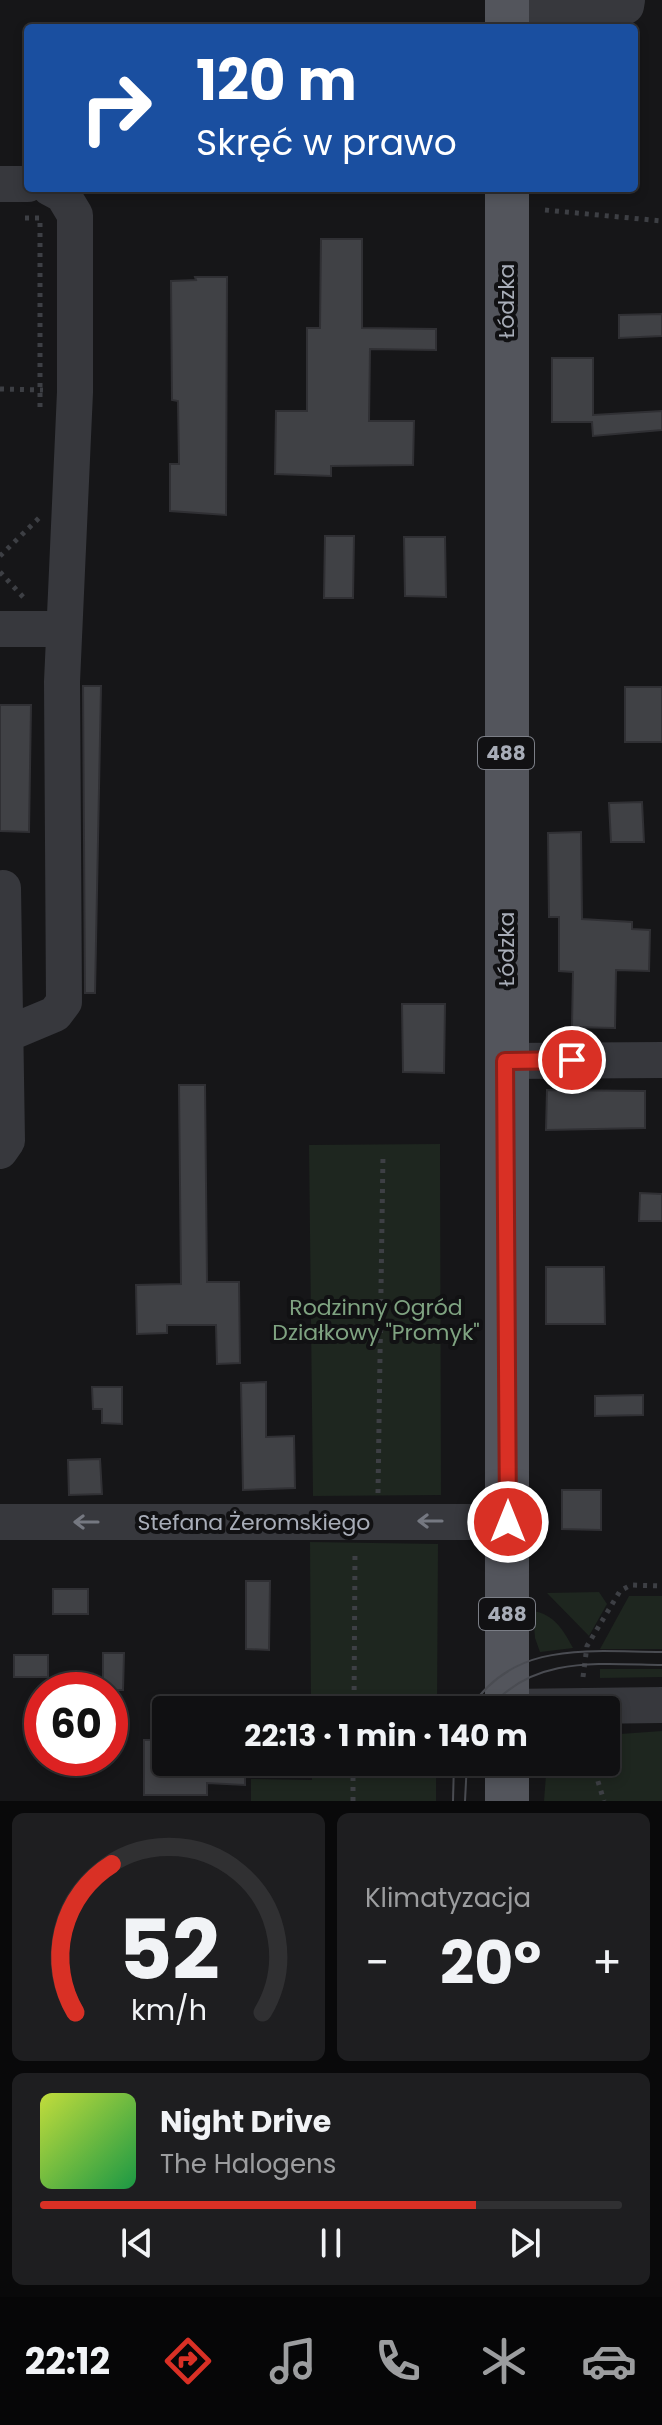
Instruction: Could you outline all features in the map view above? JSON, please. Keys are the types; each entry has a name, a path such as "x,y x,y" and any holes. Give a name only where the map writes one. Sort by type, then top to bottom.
{"main road":[{"name":"Łódzka","path":"507,192 507,1696"},
{"path":"507,1776 507,1801"}],"street":[{"path":"507,12 626,6 627,0"},
{"path":"0,184 24,184"},
{"path":"3,1035 55,1014 64,1002 64,629 57,391 75,215 63,195 57,192"},
{"path":"0,629 64,629"},
{"path":"0,1151 7,1141 2,900"},
{"path":"505,1061 662,1060"},
{"name":"Stefana Żeromskiego","path":"0,1522 508,1522"},
{"path":"620,1705 662,1705"}],"path":[{"path":"545,210 662,221"},
{"path":"13,218 40,218 57,391 40,418"},
{"path":"0,389 57,391"},
{"path":"38,531 39,504"},
{"path":"0,556 39,518"},
{"path":"0,572 25,599"},
{"path":"355,1696 383,1154"},
{"path":"584,1696 587,1646 620,1591 631,1585 662,1586"},
{"path":"353,1776 353,1801"},
{"path":"596,1776 604,1801"}],"green space":[{"name":"Rodzinny Ogród Działkowy \"Promyk\"","path":"440,1144 441,1495 313,1496 309,1145"},
{"path":"310,1542 438,1544 437,1696 311,1696"},
{"path":"599,1592 607,1604 589,1636 547,1593"},
{"path":"629,1596 662,1596 662,1649 600,1649"},
{"path":"533,1611 553,1620 573,1648 540,1652 535,1638"},
{"path":"600,1669 662,1669 662,1677 600,1678"},
{"path":"662,1731 662,1801 544,1801 546,1776 620,1776 620,1734"},
{"path":"312,1776 436,1776 436,1801 251,1801 251,1779 312,1780"}],"building":[{"path":"321,239 362,239 362,328 436,329 436,350 370,349 369,421 414,421 413,465 331,466 331,476 275,474 276,411 307,411 307,328 320,328"},
{"path":"195,277 227,277 226,515 170,511 170,464 179,464 178,401 172,400 171,281 196,280"},
{"path":"662,314 662,336 619,338 619,315"},
{"path":"552,358 593,358 593,415 662,411 662,430 593,436 592,422 552,422"},
{"path":"325,536 354,536 353,598 324,598"},
{"path":"404,537 445,537 446,597 405,596"},
{"path":"83,686 101,686 95,993 85,993"},
{"path":"625,687 662,687 662,742 625,742"},
{"path":"0,705 31,705 29,832 0,831"},
{"path":"642,802 644,842 611,842 609,803"},
{"path":"581,832 582,919 632,922 632,929 650,930 649,971 616,970 615,1028 572,1027 573,972 559,971 559,917 549,917 548,833"},
{"path":"402,1004 445,1004 444,1073 403,1072"},
{"path":"179,1085 205,1085 207,1282 239,1282 240,1363 217,1364 216,1325 167,1325 167,1333 137,1334 136,1285 181,1284"},
{"path":"547,1090 645,1091 645,1128 546,1130"},
{"path":"640,1193 662,1194 662,1221 639,1221"},
{"path":"546,1267 604,1267 605,1324 546,1324"},
{"path":"266,1382 266,1437 294,1436 295,1488 243,1490 241,1383"},
{"path":"92,1387 122,1387 122,1424 102,1423 102,1409 93,1409"},
{"path":"643,1395 643,1415 595,1416 595,1396"},
{"path":"100,1459 102,1494 69,1495 68,1460"},
{"path":"562,1490 601,1490 601,1530 562,1529"},
{"path":"246,1581 270,1581 269,1650 246,1649"},
{"path":"53,1589 88,1589 88,1614 53,1614"},
{"path":"103,1653 124,1653 123,1672 103,1672"},
{"path":"14,1655 48,1655 48,1672 24,1672 24,1677 14,1677"},
{"path":"144,1740 152,1740 152,1776 245,1776 245,1785 207,1783 207,1795 144,1795"}],"tram line":[{"path":"480,1696 508,1671 531,1660 555,1654 662,1652"},
{"path":"502,1696 525,1680 568,1666 662,1665"},
{"path":"453,1801 454,1776"},
{"path":"465,1801 466,1776"}],"route":[{"path":"508,1522 505,1061 572,1060"}]}
